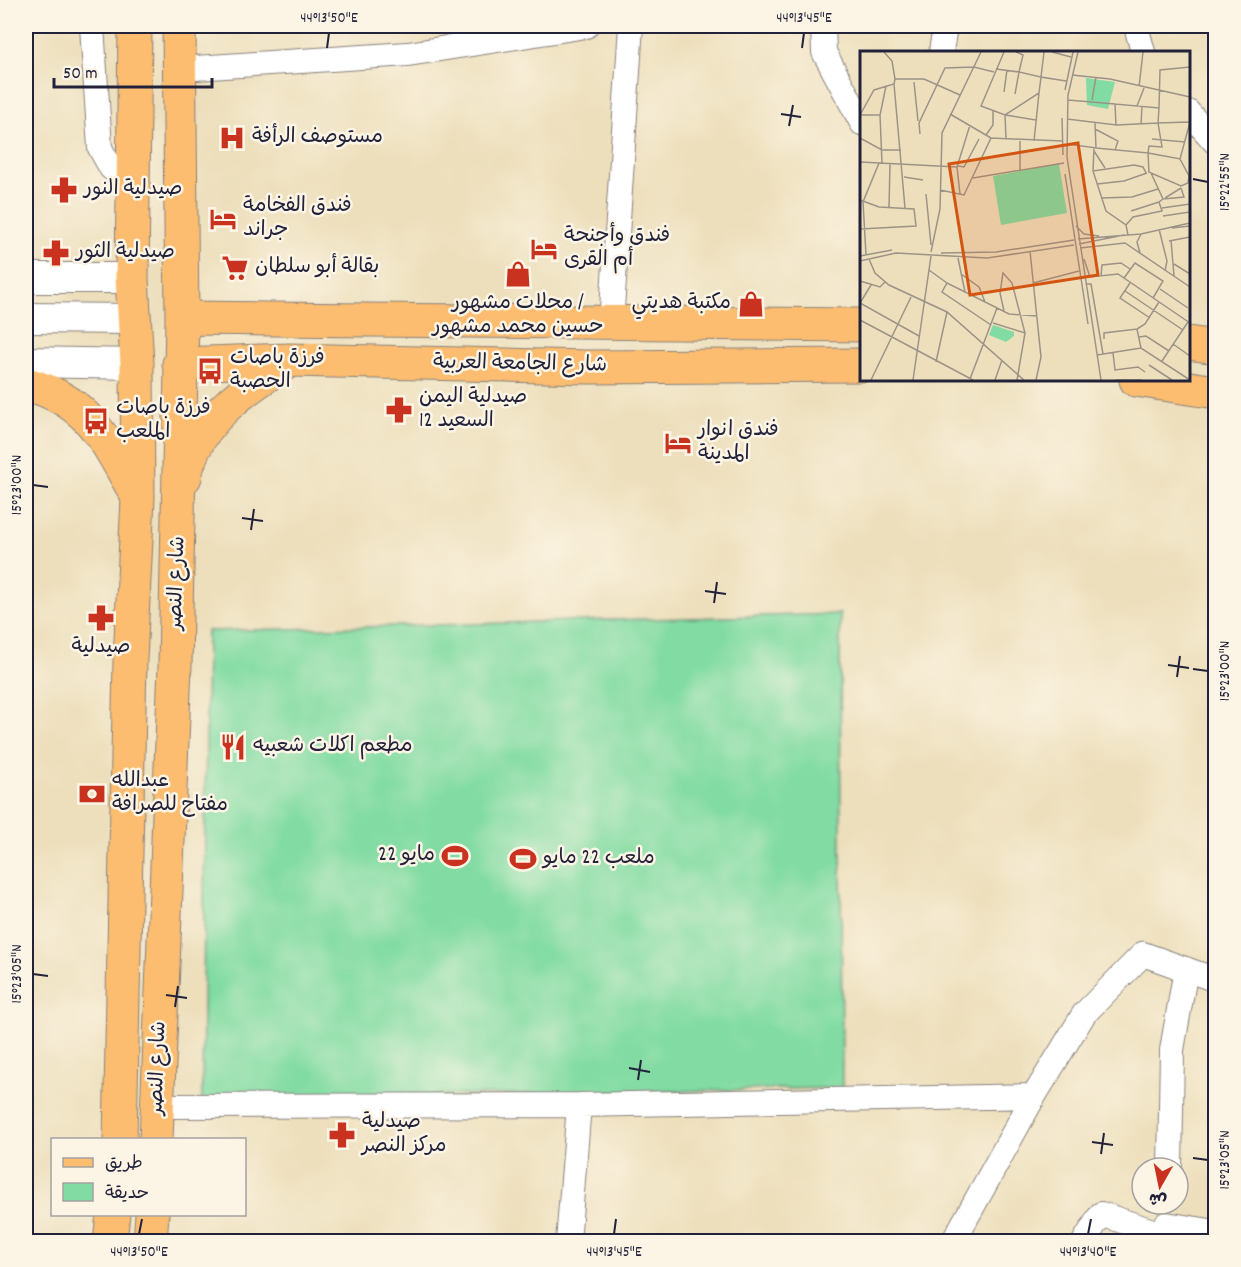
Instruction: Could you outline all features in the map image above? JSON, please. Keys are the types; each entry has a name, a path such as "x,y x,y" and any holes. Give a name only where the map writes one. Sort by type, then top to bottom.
{"main road":[{"name":"شارع النصر","path":"120,1138 129,687 138,498 132,278 135,183 135,26"},
{"name":"شارع النصر","path":"156,1138 180,512 182,303 179,26"},
{"name":"شارع الجامعة العربية","path":"182,303 208,300 293,320 860,326"},
{"path":"1190,342 1215,347"},
{"name":"شارع الجامعة العربية","path":"180,364 290,360 587,368 860,365"},
{"path":"180,512 188,463 209,426 226,404 290,360"},
{"path":"1143,381 1215,392"},
{"path":"26,384 45,389 78,406 99,432 138,498"},
{"path":"131,631 149,638 159,637 176,629"},
{"path":"129,687 143,677 152,676 168,682 174,688"},
{"path":"110,1242 113,1216"},
{"path":"150,1242 152,1216"}],"street":[{"path":"92,26 100,148 111,168 135,183"},
{"path":"180,69 408,54 586,26"},
{"path":"611,324 631,26"},
{"path":"823,26 824,52 860,121"},
{"path":"941,51 945,26"},
{"path":"1136,26 1143,51"},
{"path":"1190,114 1215,143"},
{"path":"26,278 132,278"},
{"path":"26,318 134,319"},
{"path":"26,362 136,364"},
{"path":"953,1242 1034,1096 1084,1014 1143,954 1215,980"},
{"path":"1170,1156 1172,1050 1186,969"},
{"path":"157,1106 579,1105 1034,1096"},
{"path":"568,1242 579,1105"},
{"path":"1083,1242 1101,1214 1164,1226 1215,1232"}],"green space":[{"name":"ملعب 22 مايو","path":"840,614 842,1088 202,1100 207,631"}],"place":[{"name":"مستوصف الرأفة","path":"232,138"},
{"name":"صيدلية النور","path":"64,190"},
{"name":"فندق الفخامة جراند","path":"223,219"},
{"name":"فندق وأجنحة أم القرى","path":"544,249"},
{"name":"صيدلية الثور","path":"56,253"},
{"name":"بقالة أبو سلطان","path":"235,268"},
{"name":"محلات مشهور / حسين محمد مشهور","path":"518,274"},
{"name":"مكتبة هديتي","path":"751,304"},
{"name":"فرزة باصات الحصبة","path":"210,371"},
{"name":"صيدلية اليمن السعيد 12","path":"399,410"},
{"name":"فرزة باصات الملعب","path":"96,421"},
{"name":"فندق انوار المدينة","path":"678,443"},
{"name":"صيدلية","path":"101,618"},
{"name":"مطعم اكلات شعبيه","path":"233,747"},
{"name":"عبدالله مفتاح للصرافة","path":"92,794"},
{"name":"22 مايو","path":"455,856"},
{"name":"ملعب 22 مايو","path":"523,859"},
{"name":"صيدلية مركز النصر","path":"342,1135"}]}
